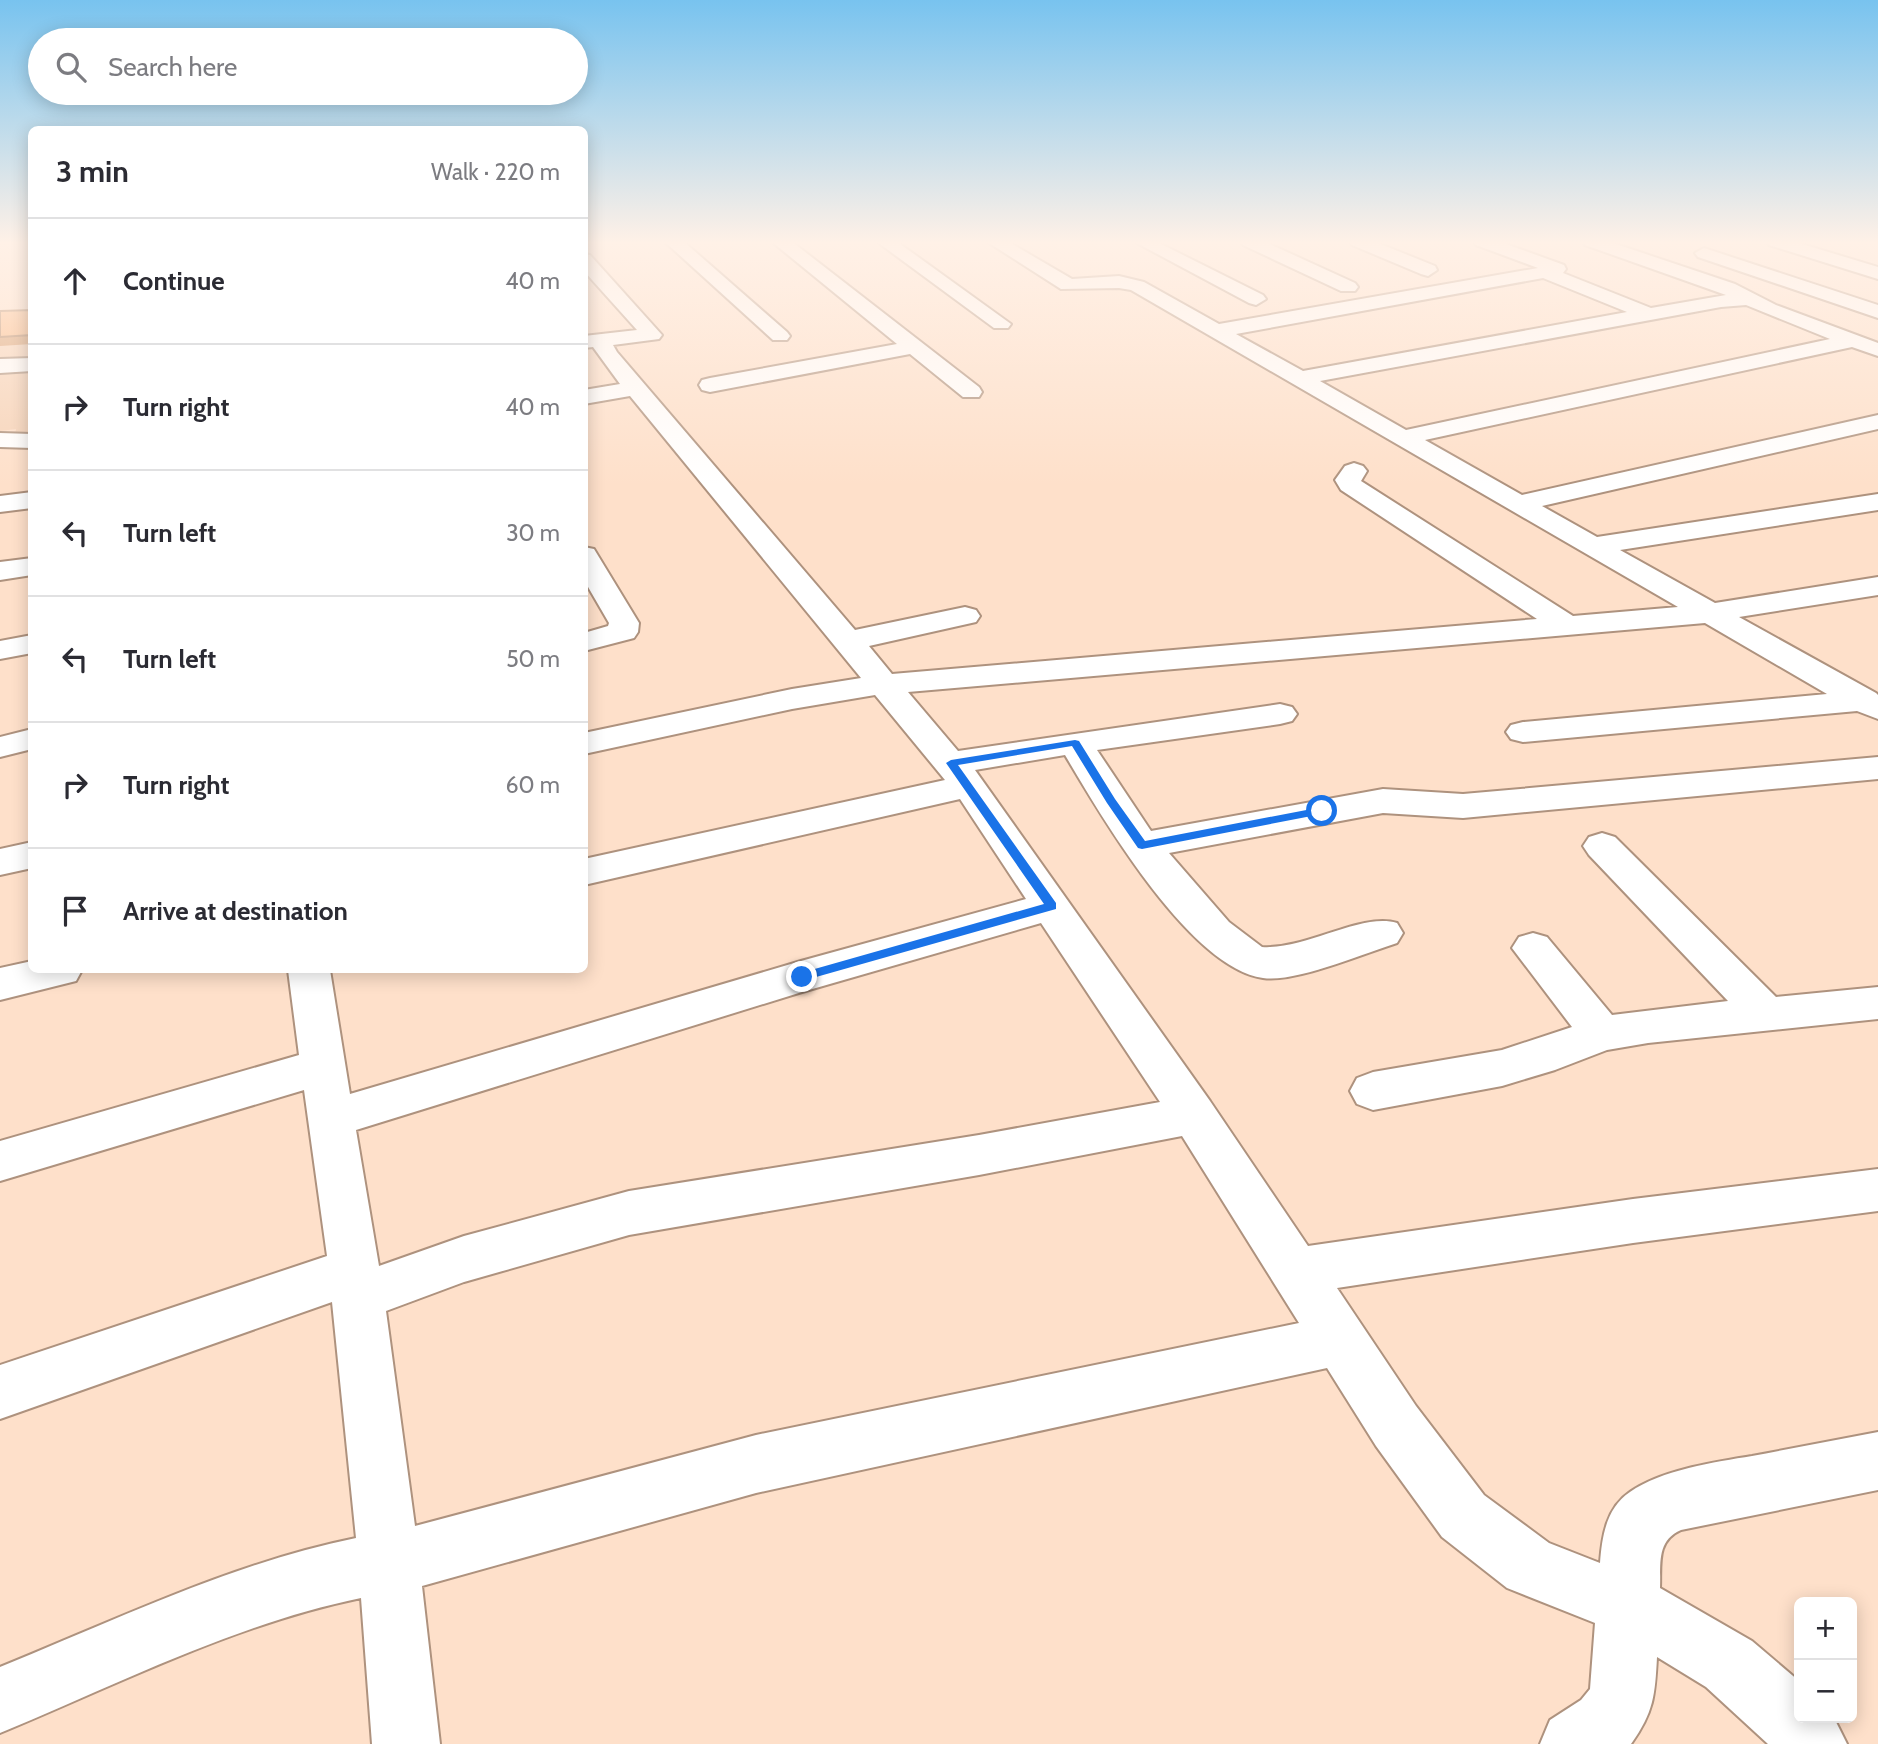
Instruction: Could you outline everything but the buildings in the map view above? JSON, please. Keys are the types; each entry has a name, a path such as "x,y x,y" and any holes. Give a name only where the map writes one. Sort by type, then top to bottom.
{"street":[{"path":"592,342 652,335 641,322"},
{"path":"765,322 780,336"},
{"path":"883,322 971,391"},
{"path":"1200,322 1871,705"},
{"path":"1216,331 1265,322"},
{"path":"1297,379 1604,322"},
{"path":"1806,322 1878,350"},
{"path":"1401,438 1852,341"},
{"path":"592,342 608,355 960,775 1194,1115 1396,1426 1463,1516 1529,1566 1628,1605 1728,1664 1777,1705 1813,1744"},
{"path":"710,385 913,346"},
{"path":"0,366 28,364"},
{"path":"588,396 636,388"},
{"path":"1518,504 1878,422"},
{"path":"0,440 28,441"},
{"path":"1354,471 1348,480 1350,485 1568,626"},
{"path":"0,504 28,500"},
{"path":"1595,546 1878,502"},
{"path":"588,562 624,623 623,632 588,641"},
{"path":"0,570 28,566"},
{"path":"588,743 792,699 884,684 1710,612 1878,586"},
{"path":"849,641 965,616"},
{"path":"0,650 28,645"},
{"path":"1523,732 1871,705"},
{"path":"588,871 1075,743 1280,714"},
{"path":"0,747 28,740"},
{"path":"1075,743 1142,845 1223,944 1242,957 1264,964 1383,933"},
{"path":"1142,845 1383,801 1463,806 1878,768"},
{"path":"1602,845 1766,1015"},
{"path":"0,862 28,856"},
{"path":"330,1119 802,977 1051,906"},
{"path":"1533,948 1602,1034"},
{"path":"0,985 49,973"},
{"path":"309,973 321,1067 356,1285 406,1744"},
{"path":"1373,1091 1502,1068 1539,1058 1602,1034 1648,1026 1878,1003"},
{"path":"0,1161 321,1067"},
{"path":"0,1392 356,1285 464,1259 629,1213 979,1155 1194,1115"},
{"path":"1295,1271 1633,1220 1878,1190"},
{"path":"0,1700 228,1605 316,1577 492,1538 756,1464 1340,1339"},
{"path":"1574,1744 1605,1724 1622,1701 1632,1534 1650,1513 1676,1500 1878,1461"}],"shaded area":[{"path":"0,322 28,322 28,438 14,439 16,429 0,431"}],"route":[{"path":"802,977 1051,906 951,763 1075,743 1142,845 1322,811"}]}
